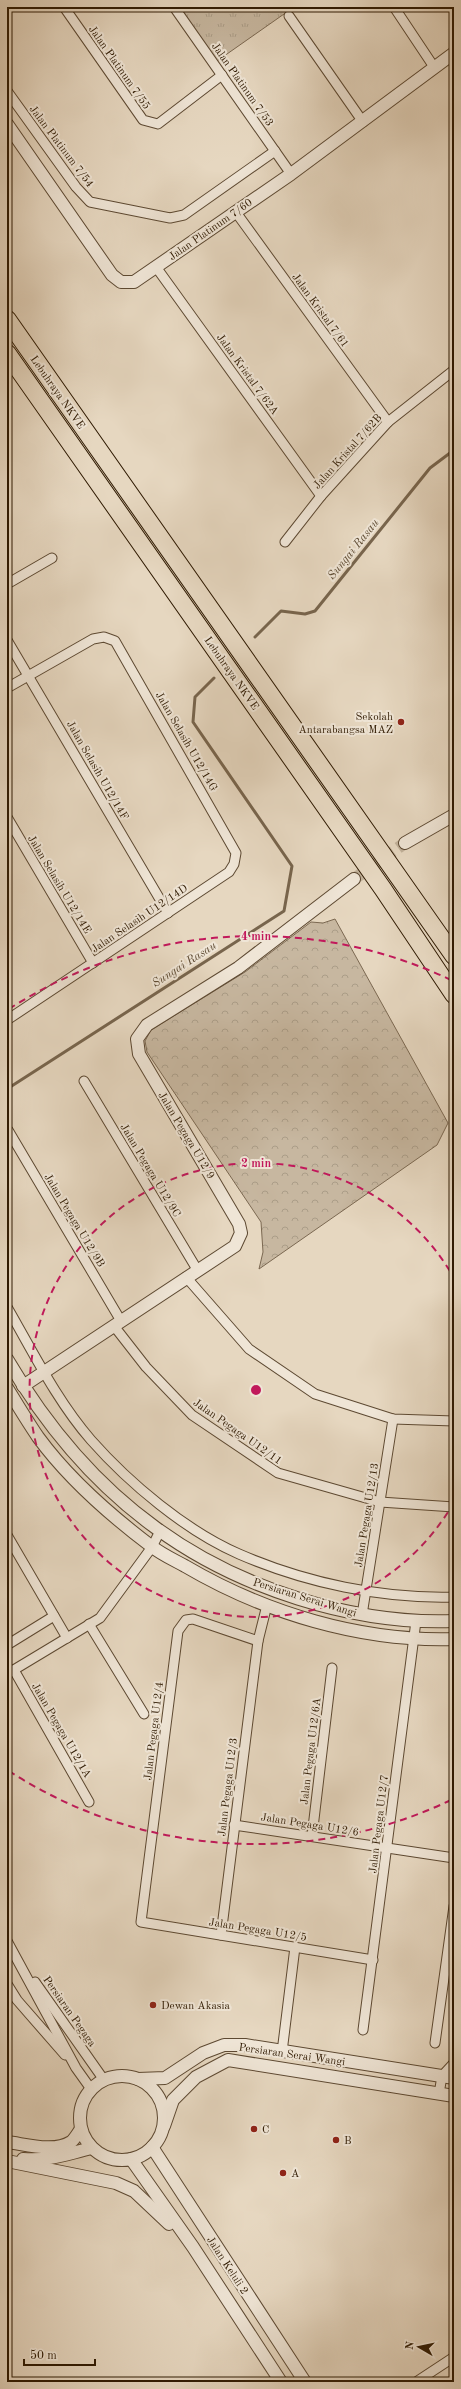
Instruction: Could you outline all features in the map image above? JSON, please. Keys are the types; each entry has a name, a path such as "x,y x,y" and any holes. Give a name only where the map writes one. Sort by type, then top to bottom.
{"highway":[{"name":"Lebuhraya NKVE","path":"7,319 454,956"},
{"name":"Lebuhraya NKVE","path":"7,353 383,889 454,995"}],"street":[{"name":"Jalan Platinum 7/55","path":"64,7 143,120 158,124 222,76"},
{"name":"Jalan Platinum 7/53","path":"174,7 291,174"},
{"path":"394,7 434,67"},
{"path":"289,16 363,122"},
{"name":"Jalan Platinum 7/60","path":"7,124 112,275 122,282 134,282 235,211 291,174 454,53"},
{"name":"Jalan Platinum 7/54","path":"7,91 76,187 90,202 170,218 184,215 275,151"},
{"name":"Jalan Kristal 7/61","path":"235,211 388,422"},
{"name":"Jalan Kristal 7/62A","path":"156,267 321,496"},
{"name":"Jalan Kristal 7/62B","path":"285,542 321,496 388,422 454,370"},
{"path":"7,584 52,558"},
{"name":"Jalan Selasih U12/14G","path":"29,676 93,638 110,638 118,646 236,849 236,859"},
{"name":"Jalan Selasih U12/14F","path":"7,640 168,913"},
{"path":"7,688 29,676"},
{"path":"405,843 454,815"},
{"name":"Jalan Selasih U12/14E","path":"7,817 93,963"},
{"name":"Jalan Selasih U12/14D","path":"7,1020 229,872 236,859"},
{"name":"Jalan Pegaga U12/9","path":"23,1386 235,1246 241,1233 240,1224 139,1054 137,1039 147,1025 238,968 354,879"},
{"name":"Jalan Pegaga U12/9C","path":"84,1081 198,1271"},
{"name":"Jalan Pegaga U12/9B","path":"8,1130 118,1324"},
{"path":"186,1278 249,1349 286,1376 315,1394 393,1418 454,1421"},
{"path":"7,1307 44,1372 91,1440 133,1482 190,1526 238,1553 303,1576 366,1591 420,1598 454,1597"},
{"name":"Jalan Pegaga U12/11","path":"118,1324 146,1367 192,1415 278,1473 380,1502 454,1507"},
{"name":"Persiaran Serai Wangi","path":"7,1359 23,1386 52,1427 81,1461 115,1494 160,1531 210,1561 250,1581 332,1608 362,1615 454,1622"},
{"name":"Persiaran Serai Wangi","path":"7,1388 39,1437 68,1473 152,1547 208,1579 243,1597 358,1631 414,1638 454,1639"},
{"name":"Jalan Pegaga U12/13","path":"362,1615 393,1418"},
{"path":"10,1672 100,1618 152,1547 160,1531"},
{"path":"7,1535 67,1638"},
{"name":"Jalan Pegaga U12/3","path":"220,1935 258,1641 267,1605"},
{"path":"7,1645 54,1616"},
{"name":"Jalan Pegaga U12/4","path":"141,1922 178,1631 186,1620 193,1619 258,1641"},
{"name":"Jalan Pegaga U12/7","path":"364,2030 416,1620"},
{"path":"89,1624 144,1714"},
{"name":"Jalan Pegaga U12/6A","path":"312,1836 332,1668"},
{"name":"Jalan Pegaga U12/1A","path":"10,1672 89,1802"},
{"name":"Jalan Pegaga U12/6","path":"234,1825 454,1858"},
{"path":"435,2043 454,1906"},
{"name":"Jalan Pegaga U12/5","path":"141,1922 373,1960"},
{"name":"Persiaran Pegaga","path":"7,1941 104,2080"},
{"path":"282,2052 295,1947"},
{"name":"Persiaran Pegaga","path":"17,1957 76,2068"},
{"name":"Persiaran Pegaga","path":"7,1984 17,2000 76,2068 91,2089"},
{"name":"Persiaran Serai Wangi","path":"138,2078 165,2078 203,2053 224,2045 245,2045 448,2077"},
{"name":"Persiaran Serai Wangi","path":"164,2126 174,2100 182,2090 196,2077 228,2060 454,2096"},
{"path":"440,2094 454,2063"},
{"path":"126,2076 138,2078 152,2088 162,2102 164,2126 160,2137 143,2155 131,2159 117,2160 103,2156 92,2148 81,2129 80,2115 83,2101 91,2089 104,2080 126,2076"},
{"path":"7,2142 59,2146 71,2142 81,2129"},
{"name":"Jalan Keluli 2","path":"152,2147 305,2382"},
{"path":"7,2157 43,2161 62,2158 92,2148"},
{"name":"Jalan Keluli 2","path":"131,2159 193,2247 281,2382"},
{"path":"7,2161 116,2183 134,2191 193,2247"},
{"path":"416,2382 454,2357"}],"green space":[{"path":"179,7 294,7 217,61"},
{"path":"335,919 448,1123 437,1145 259,1269 263,1252 261,1222 147,1052 145,1041 151,1030 245,972 311,922 323,923"}],"waterway":[{"name":"Sungai Rasau","path":"255,637 281,611 305,614 315,611 430,468 454,450"},
{"name":"Sungai Rasau","path":"7,1089 284,911 292,866 193,722 195,697 214,678"}],"tunnel":[{"path":"354,879 405,843"}],"place":[{"name":"Sekolah Antarabangsa MAZ","path":"401,722"},
{"name":"Dewan Akasia","path":"153,2005"},
{"name":"C","path":"254,2129"},
{"name":"B","path":"336,2140"},
{"name":"A","path":"283,2173"}]}
